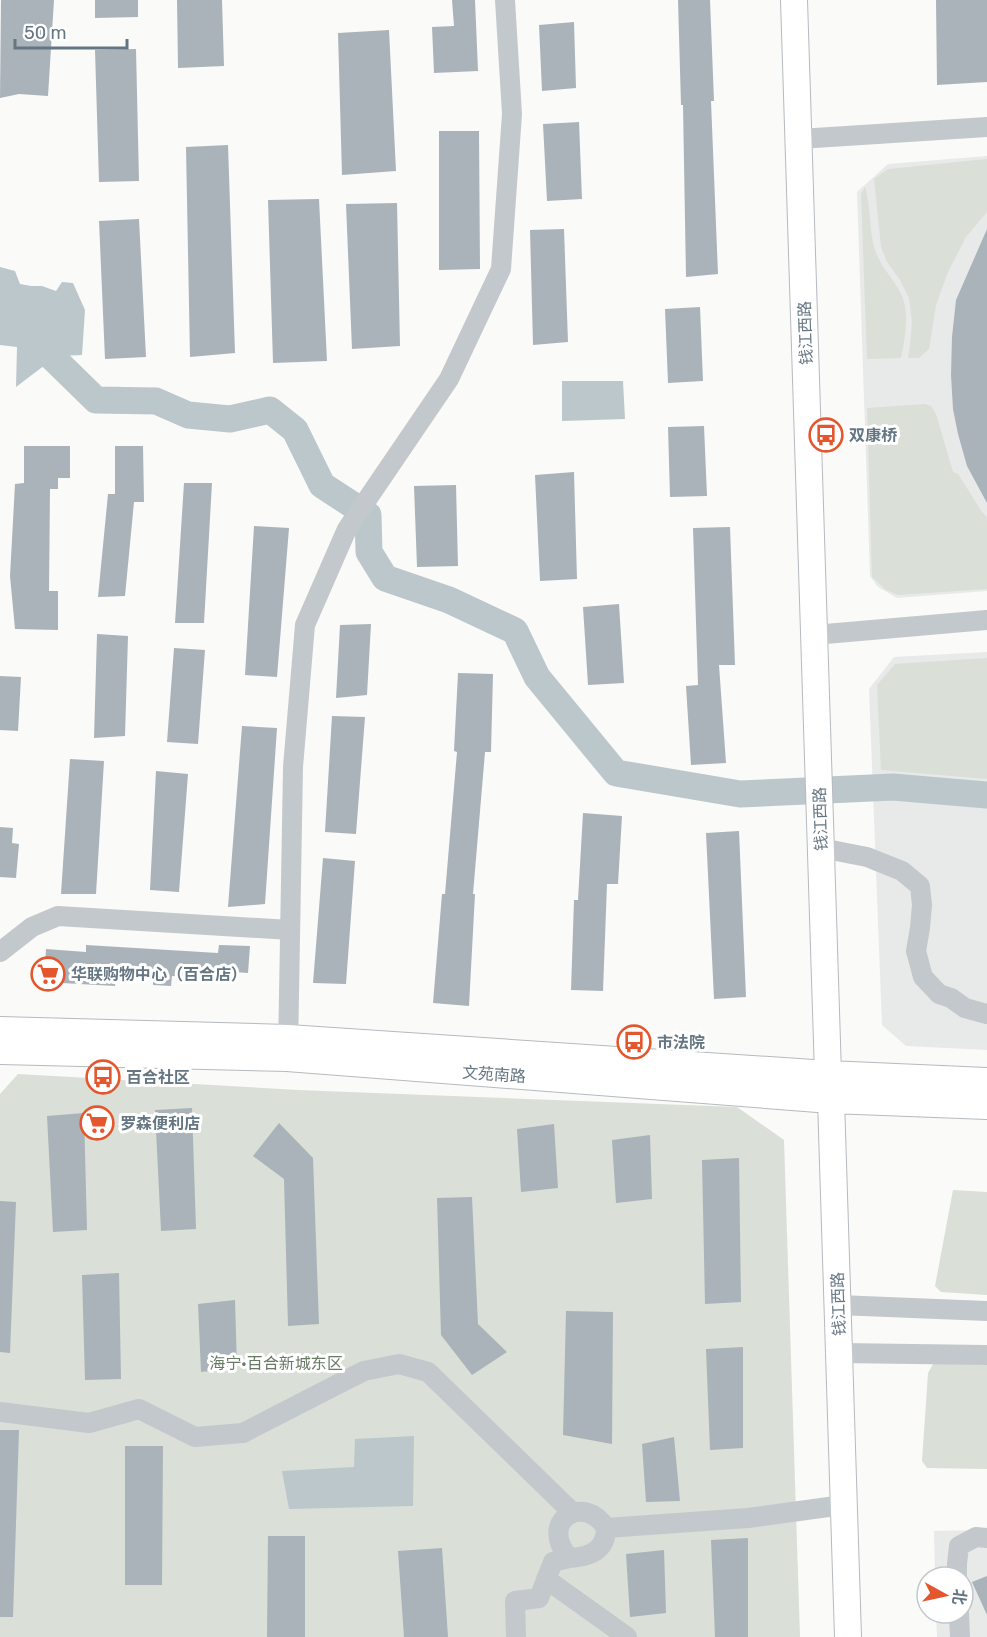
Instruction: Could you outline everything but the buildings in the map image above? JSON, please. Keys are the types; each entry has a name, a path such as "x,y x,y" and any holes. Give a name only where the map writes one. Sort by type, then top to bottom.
{"main road":[{"name":"钱江西路","path":"794,0 848,1637"},
{"name":"文苑南路","path":"0,1030 288,1048 987,1081"},
{"name":"文苑南路","path":"0,1051 288,1048 831,1101 987,1106"}],"street":[{"path":"288,1048 293,767 305,625 347,529 449,379 501,268 512,114 505,0"},
{"path":"799,139 987,127"},
{"path":"814,635 987,620"},
{"path":"821,848 867,857 902,871 920,886 922,905 916,951 922,977 939,994 951,998 965,1008 987,1014"},
{"path":"0,952 32,927 58,916 291,930"},
{"path":"838,1305 987,1311"},
{"path":"839,1353 987,1355"},
{"path":"0,1412 89,1423 139,1409 195,1437 243,1433 364,1371 399,1364 428,1372 573,1513"},
{"path":"606,1528 748,1518 843,1505"},
{"path":"516,1637 515,1601 539,1598 553,1562 581,1558 595,1553 602,1546 606,1535 606,1528 601,1520 592,1514 582,1512 562,1518 558,1528 561,1549 569,1558"},
{"path":"957,1565 959,1546 976,1537 987,1538"},
{"path":"546,1579 627,1637"}],"shaded area":[{"path":"987,156 987,591 897,598 878,587 870,576 857,192 888,164"},
{"path":"0,267 15,271 20,284 42,286 56,291 62,282 73,283 85,310 82,355 61,356 16,387 17,347 0,345"},
{"path":"562,381 623,381 625,419 562,421"},
{"path":"987,652 987,1050 906,1046 882,1025 869,689 894,657"},
{"path":"414,1436 413,1506 289,1509 282,1471 354,1467 355,1439"},
{"path":"987,1530 987,1637 937,1637 936,1625 975,1625 975,1565 935,1565 934,1531"}],"green space":[{"path":"987,159 987,212 966,237 948,272 936,305 929,349 919,358 908,358 912,322 909,298 887,262 881,247 874,179 888,169"},
{"path":"865,187 872,240 876,253 899,290 905,306 906,324 901,358 867,359 861,194"},
{"path":"925,404 931,406 936,414 953,472 958,474 987,517 987,589 898,595 886,590 872,577 867,408"},
{"path":"987,658 987,779 881,770 877,685 895,664"},
{"name":"海宁·百合新城东区","path":"18,1074 298,1090 737,1107 784,1140 800,1637 0,1637 0,1094"},
{"path":"953,1190 987,1192 987,1295 941,1292 935,1286"},
{"path":"940,1361 987,1365 987,1469 927,1468 922,1461 928,1373 933,1364"}],"waterway":[{"path":"0,312 34,323 52,357 96,400 156,401 188,415 230,419 270,410 295,430 322,485 368,515 369,552 385,578 449,600 515,631 537,677 616,773 740,794 893,787 987,795"}],"place":[{"name":"双康桥","path":"826,435"},
{"name":"华联购物中心（百合店）","path":"48,974"},
{"name":"市法院","path":"634,1042"},
{"name":"百合社区","path":"103,1077"},
{"name":"罗森便利店","path":"97,1123"}]}
